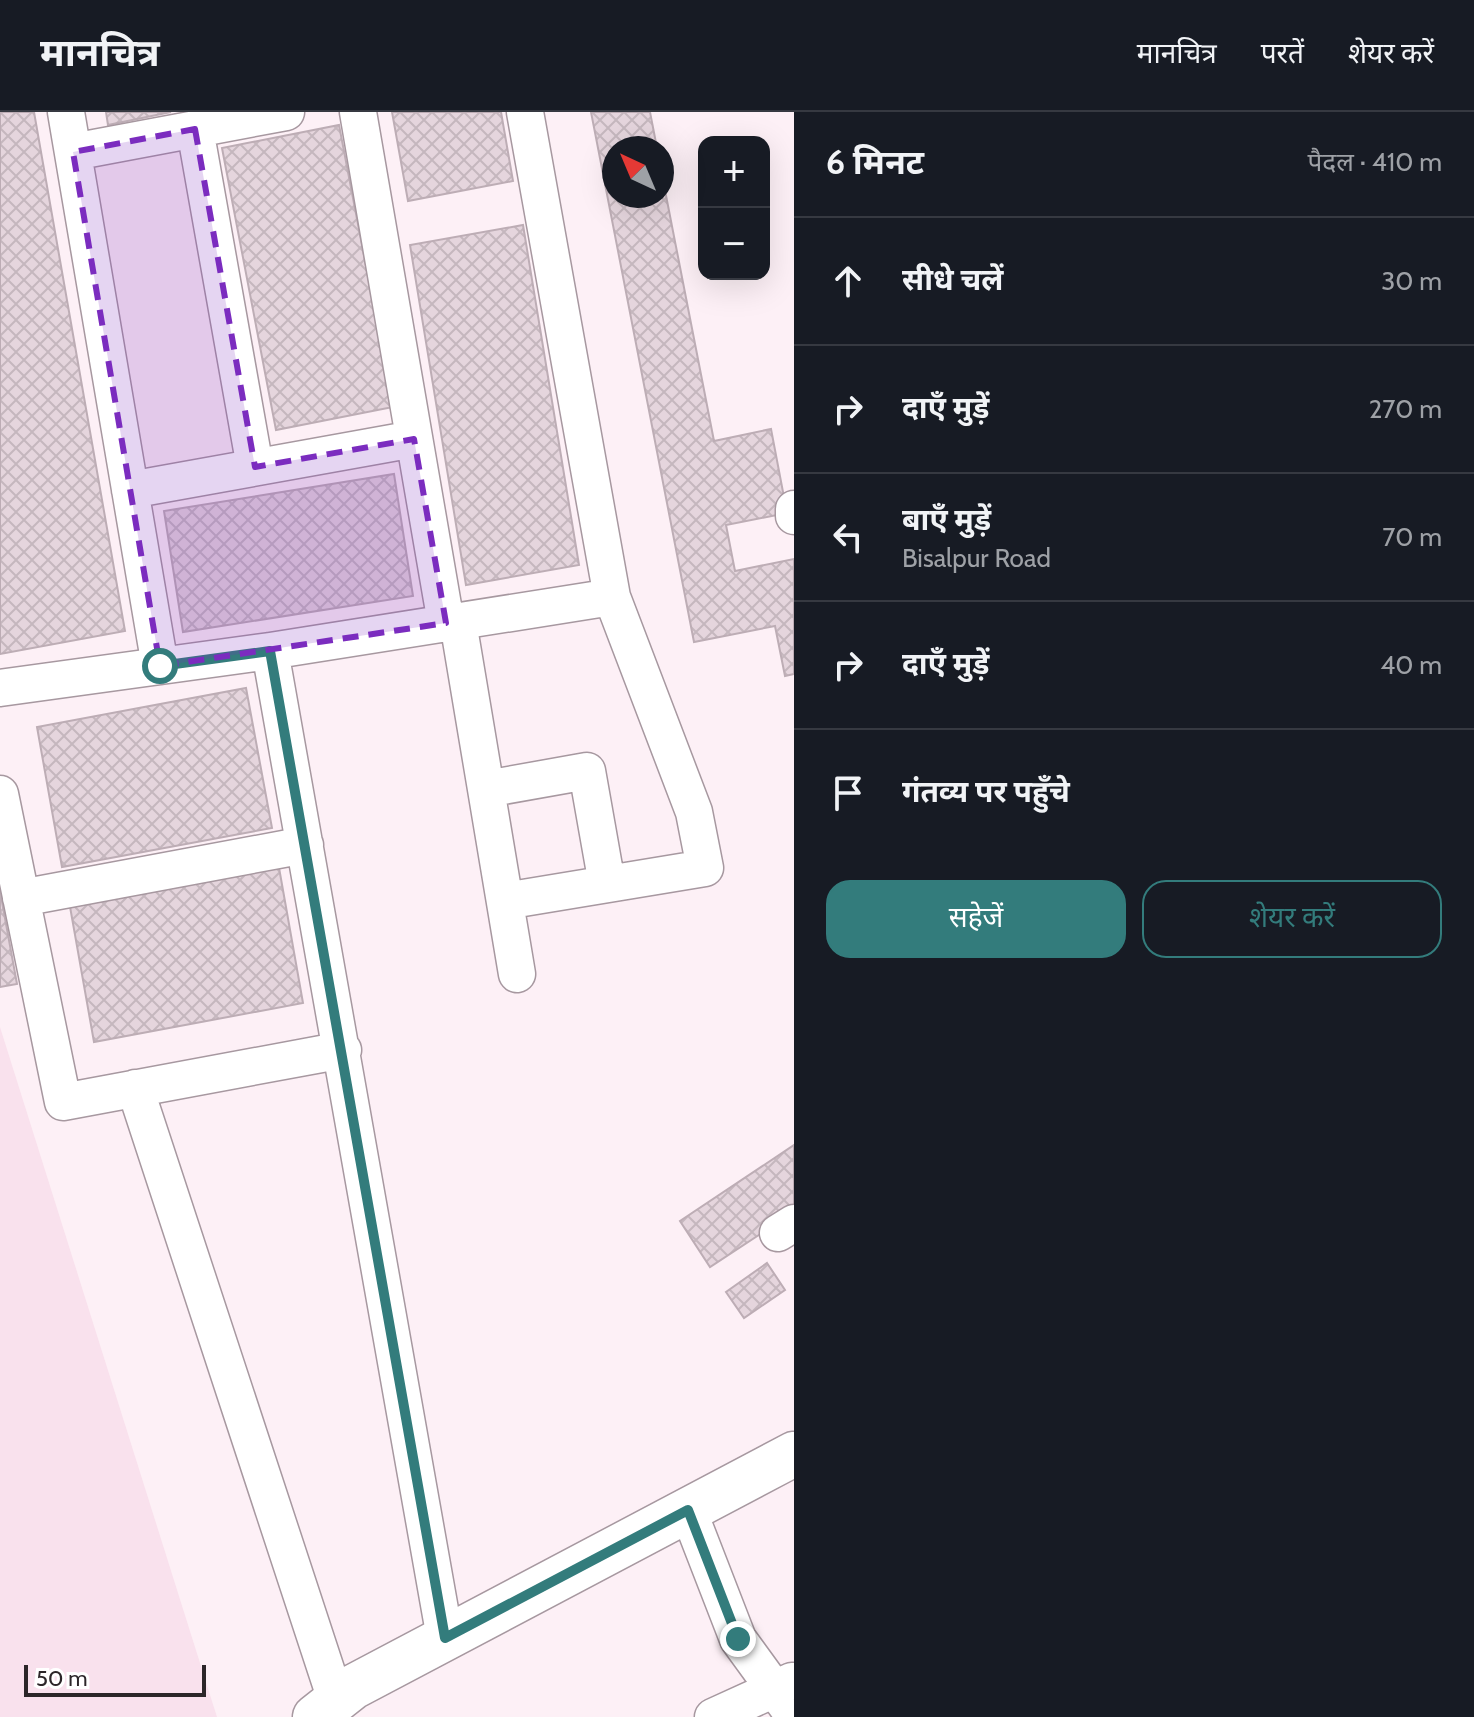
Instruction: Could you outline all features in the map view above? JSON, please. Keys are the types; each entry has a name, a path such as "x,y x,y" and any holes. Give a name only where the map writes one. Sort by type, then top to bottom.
{"main road":[{"path":"325,1709 353,1687 794,1454"}],"street":[{"path":"66,112 160,666"},
{"path":"73,152 286,112"},
{"path":"358,112 414,439 486,789 517,974"},
{"path":"505,901 705,868 694,812 612,597 525,112"},
{"path":"195,129 255,467"},
{"path":"130,490 414,439"},
{"path":"794,509 794,516"},
{"path":"0,688 270,651 612,597"},
{"path":"270,651 445,1638"},
{"path":"486,789 587,771 607,884"},
{"path":"0,794 63,1102 343,1050"},
{"path":"21,898 305,845"},
{"path":"135,1088 325,1709"},
{"path":"688,1510 738,1639 783,1684 794,1716"},
{"path":"713,1717 783,1684"}],"highlighted area":[{"path":"195,129 255,467 414,439 446,623 160,666 73,152"}],"shaded area":[{"path":"0,1027 217,1717 0,1717"}],"building":[{"path":"0,112 34,112 125,631 0,654"},
{"path":"106,112 171,112 108,125"},
{"path":"392,112 501,112 513,181 408,201"},
{"path":"591,112 650,112 655,136 602,136 602,169"},
{"path":"339,125 393,407 276,430 222,148"},
{"path":"610,208 668,208 714,441 771,429 787,513 726,525 735,571 794,559 794,674 785,676 775,626 694,642"},
{"path":"523,225 579,565 466,585 410,245"},
{"path":"394,474 413,596 183,632 164,511"},
{"path":"246,688 272,828 62,867 37,727"},
{"path":"278,862 303,1003 94,1042 69,901"},
{"path":"0,891 17,984 0,987"},
{"path":"794,1145 794,1212 710,1267 680,1221"},
{"path":"767,1263 785,1290 744,1318 726,1292"}],"route":[{"path":"160,666 270,651 355,1116 445,1638 688,1510 738,1639"}]}
